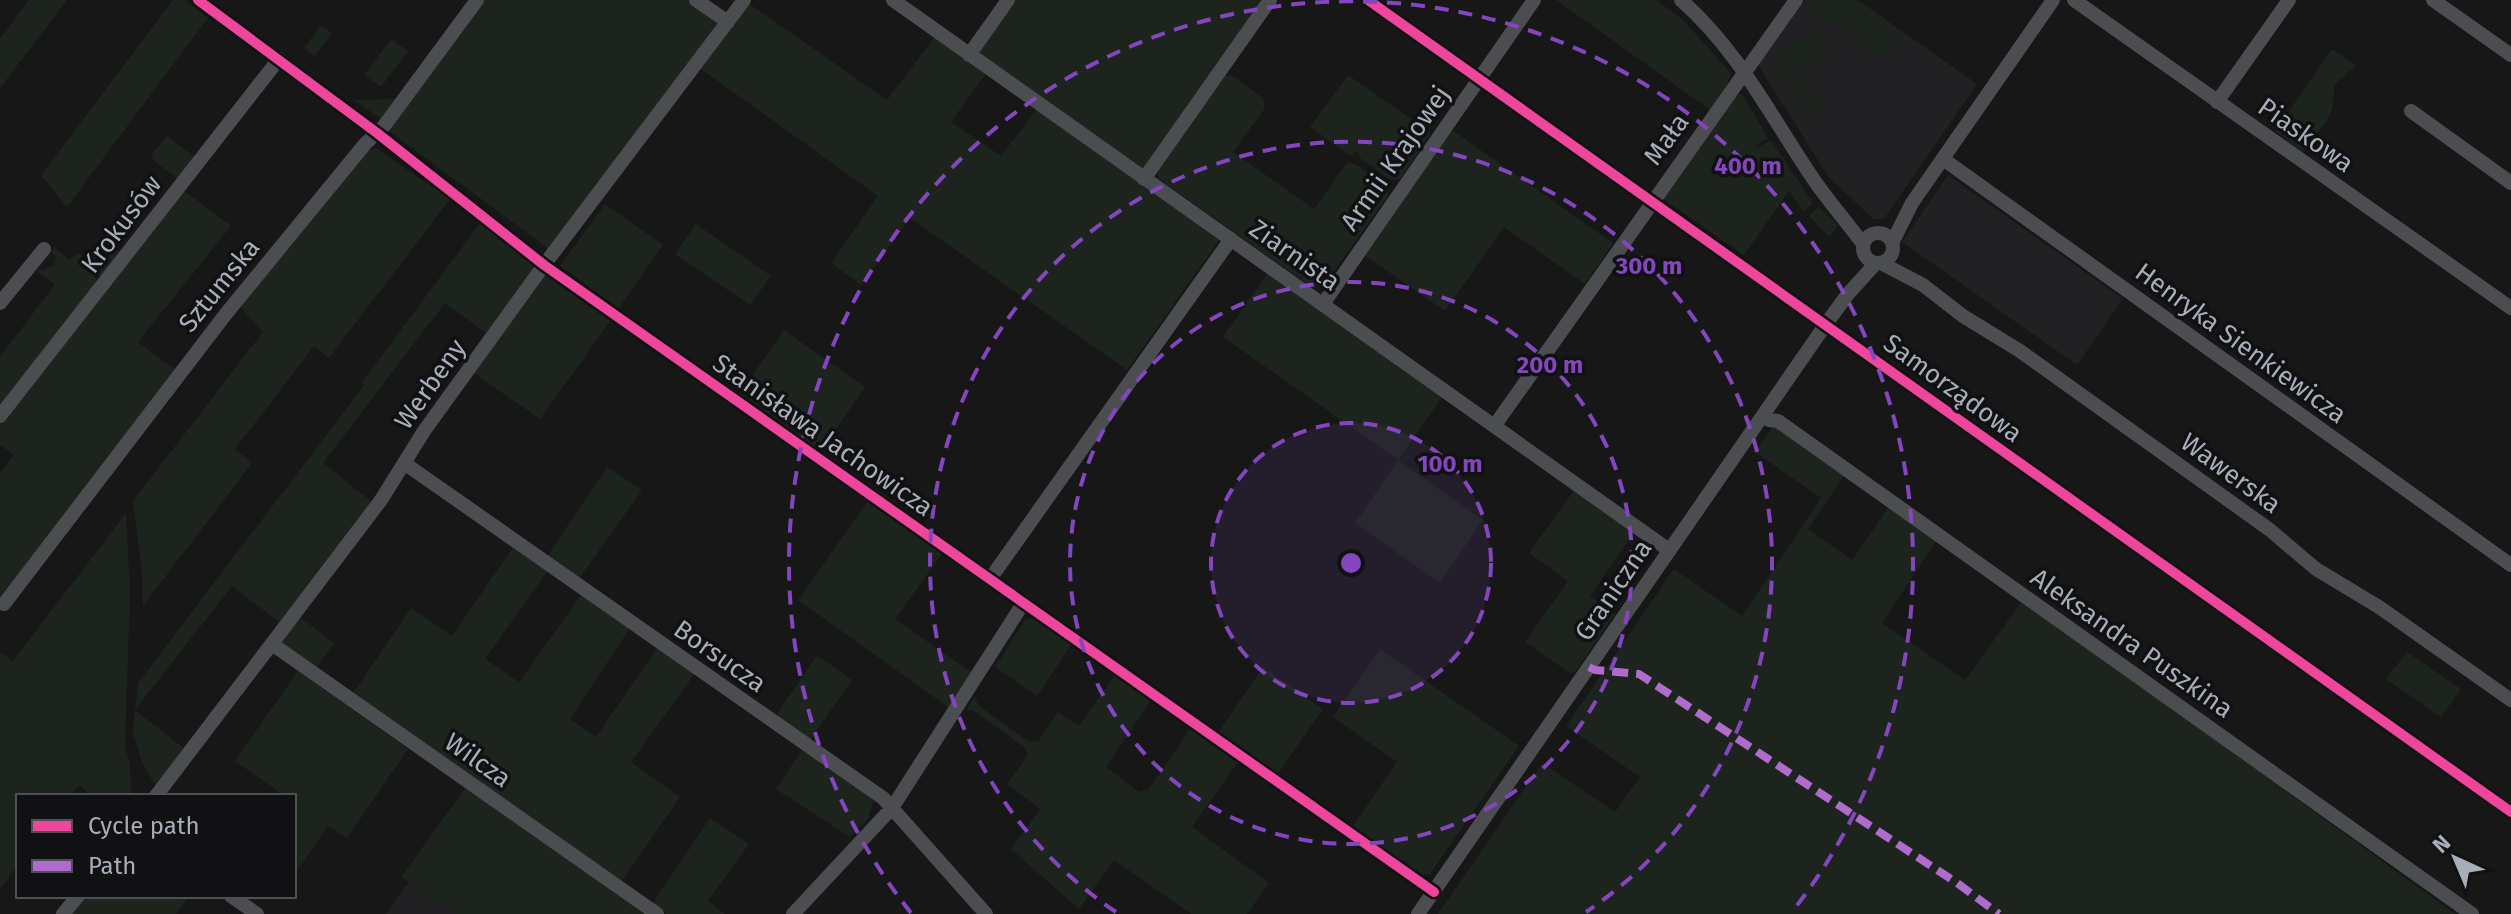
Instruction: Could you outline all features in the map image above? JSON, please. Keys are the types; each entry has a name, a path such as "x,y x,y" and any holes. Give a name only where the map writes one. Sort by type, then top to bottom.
{"street":[{"name":"Stanisława Jachowicza","path":"198,0 214,5 544,265 1434,892"},
{"name":"Sztumska","path":"4,604 215,328 377,133 477,0"},
{"path":"696,0 728,22"},
{"name":"Werbeny","path":"158,794 381,500 424,431 544,265 744,0"},
{"name":"Ziarnista","path":"893,0 1669,550"},
{"path":"969,55 1008,0"},
{"path":"1144,179 1270,0"},
{"name":"Samorządowa","path":"1368,0 2511,812"},
{"name":"Armii Krajowej","path":"1323,304 1534,0"},
{"name":"Wawerska","path":"1681,0 1714,32 1745,70 1815,182 1878,248 1963,316 2020,351 2246,512 2316,569 2379,607 2511,700"},
{"name":"Mała","path":"1495,425 1796,0"},
{"name":"Piaskowa","path":"2074,0 2508,301"},
{"path":"2217,102 2289,0"},
{"path":"2433,0 2511,55"},
{"name":"Graniczna","path":"1418,914 1878,248 1943,159 2048,2"},
{"name":"Krokusów","path":"0,416 279,59"},
{"path":"2411,111 2511,183"},
{"name":"Henryka Sienkiewicza","path":"1943,159 2511,565"},
{"path":"990,579 1231,239"},
{"path":"0,303 44,249"},
{"name":"Aleksandra Puszkina","path":"1763,416 1778,421 2472,914"},
{"name":"Borsucza","path":"404,463 883,798 986,914"},
{"path":"793,914 892,808 1024,602"},
{"name":"Wilcza","path":"272,644 657,914"},
{"path":"63,914 76,898"},
{"path":"234,898 257,914"}],"shaded area":[{"path":"29,0 67,0 0,88 0,39"},
{"path":"173,0 185,0 208,18 67,207 41,175"},
{"path":"483,0 687,0 720,23 549,249 388,130"},
{"path":"1014,0 1265,0 1142,173 975,55"},
{"path":"1556,0 1656,0 1682,19 1730,72 1728,84 1710,110"},
{"path":"1805,0 1858,0 1977,84 1884,219 1873,219 1828,176 1758,65"},
{"path":"1805,0 1858,0 1903,33 1882,61 1803,3"},
{"path":"748,3 887,100 936,35 987,72 951,122 1001,156 1038,107 1222,236 1127,370 910,218 861,285 831,263 878,196 698,67"},
{"path":"321,25 332,33 315,56 304,48"},
{"path":"1818,27 1833,50 1786,80 1771,57"},
{"path":"391,39 408,51 381,87 364,75"},
{"path":"2332,49 2356,66 2335,84 2332,109 2327,120 2303,152 2275,131"},
{"path":"1231,75 1263,98 1265,108 1233,152 1314,209 1347,163 1355,164 1387,186 1388,196 1322,287 1313,288 1159,179 1157,170 1225,76"},
{"path":"1348,75 1431,133 1400,179 1390,180 1360,158 1357,150 1351,156 1310,127"},
{"path":"1805,76 1824,109 1807,120 1787,87"},
{"path":"1742,93 1768,138 1756,145 1757,148 1771,140 1813,203 1803,211 1789,191 1744,255 1660,197 1729,100"},
{"path":"395,99 381,119 354,100"},
{"path":"1452,130 1613,243 1585,284 1504,227 1445,311 1364,255"},
{"path":"167,136 196,158 183,177 177,178 153,160 152,154"},
{"path":"376,148 450,199 329,358 314,346 235,449 252,463 143,606 133,501 263,332 239,306 363,153"},
{"path":"1948,175 2123,299 2077,365 1902,242"},
{"path":"183,190 231,226 138,342 176,370 6,596 0,610 0,474 14,455 0,445 0,425"},
{"path":"605,204 663,245 619,308 560,266"},
{"path":"1818,207 1838,225 1829,237 1809,216"},
{"path":"481,222 536,264 486,333 445,303 323,463 371,501 279,622 232,586 135,710 138,683 365,384 362,382"},
{"path":"696,224 771,276 750,305 675,254"},
{"path":"53,247 69,259 79,253 89,264 99,286 0,412 0,357 55,284 33,268 43,270 53,266 56,258 51,251"},
{"path":"106,247 125,253 104,281 94,267 90,253 93,248"},
{"path":"1270,270 1445,393 1398,460 1223,337"},
{"path":"543,271 611,320 540,419 472,372"},
{"path":"784,330 865,387 821,451 740,393"},
{"path":"1776,422 1846,473 1808,529 1852,560 1891,504 1938,538 1882,623 1965,680 2023,600 2455,914 1438,914 1542,763 1615,812 1640,777 1566,726 1674,569 1742,616 1821,498 1755,452"},
{"path":"1398,460 1483,520 1440,583 1355,523"},
{"path":"607,467 642,490 578,580 546,558"},
{"path":"1577,486 1637,528 1590,596 1615,614 1575,672 1570,673 1525,642 1568,581 1529,553"},
{"path":"868,501 942,554 895,619 971,672 948,707 798,600"},
{"path":"126,513 130,590 125,748 132,794 90,794 79,785 72,794 16,794 16,868 0,889 0,652 13,661"},
{"path":"514,546 549,569 485,659 519,682 582,594 630,628 570,719 596,737 658,647 696,672 631,762 680,797 621,882 352,695 411,608 452,636"},
{"path":"300,617 334,643 315,670 278,645"},
{"path":"1035,618 1072,644 1037,696 995,667 1025,620"},
{"path":"1380,649 1519,746 1430,874 1417,876 1351,829 1397,762 1333,717"},
{"path":"2407,652 2461,689 2441,717 2386,679"},
{"path":"817,655 852,680 810,740 777,714"},
{"path":"1263,667 1323,709 1276,776 1217,734"},
{"path":"298,671 408,749 347,838 328,826 296,872 296,794 282,794 235,761"},
{"path":"1115,675 1151,700 1106,767 1139,792 1148,790 1191,728 1238,762 1192,827 1269,883 1247,914 1191,914 1114,860 1079,909 1011,849 1040,809 1007,784 1028,755 1024,747 974,711 966,710 975,697 978,705 1028,741 1038,741 1058,712 1079,726"},
{"path":"135,710 185,749 156,787 142,762 133,732"},
{"path":"803,748 864,790 873,801 868,819 850,837 776,789"},
{"path":"466,787 644,914 454,914 401,877"},
{"path":"710,818 749,844 708,901 725,914 666,914 652,904"},
{"path":"409,882 454,914 386,914"},
{"path":"82,898 188,898 176,914 70,914"}],"marked path":[{"path":"1589,667 1639,674 1957,883 1999,914"}],"cycle path":[{"path":"198,0 377,133 544,265 1434,892"},
{"path":"1368,0 2511,812"}]}
